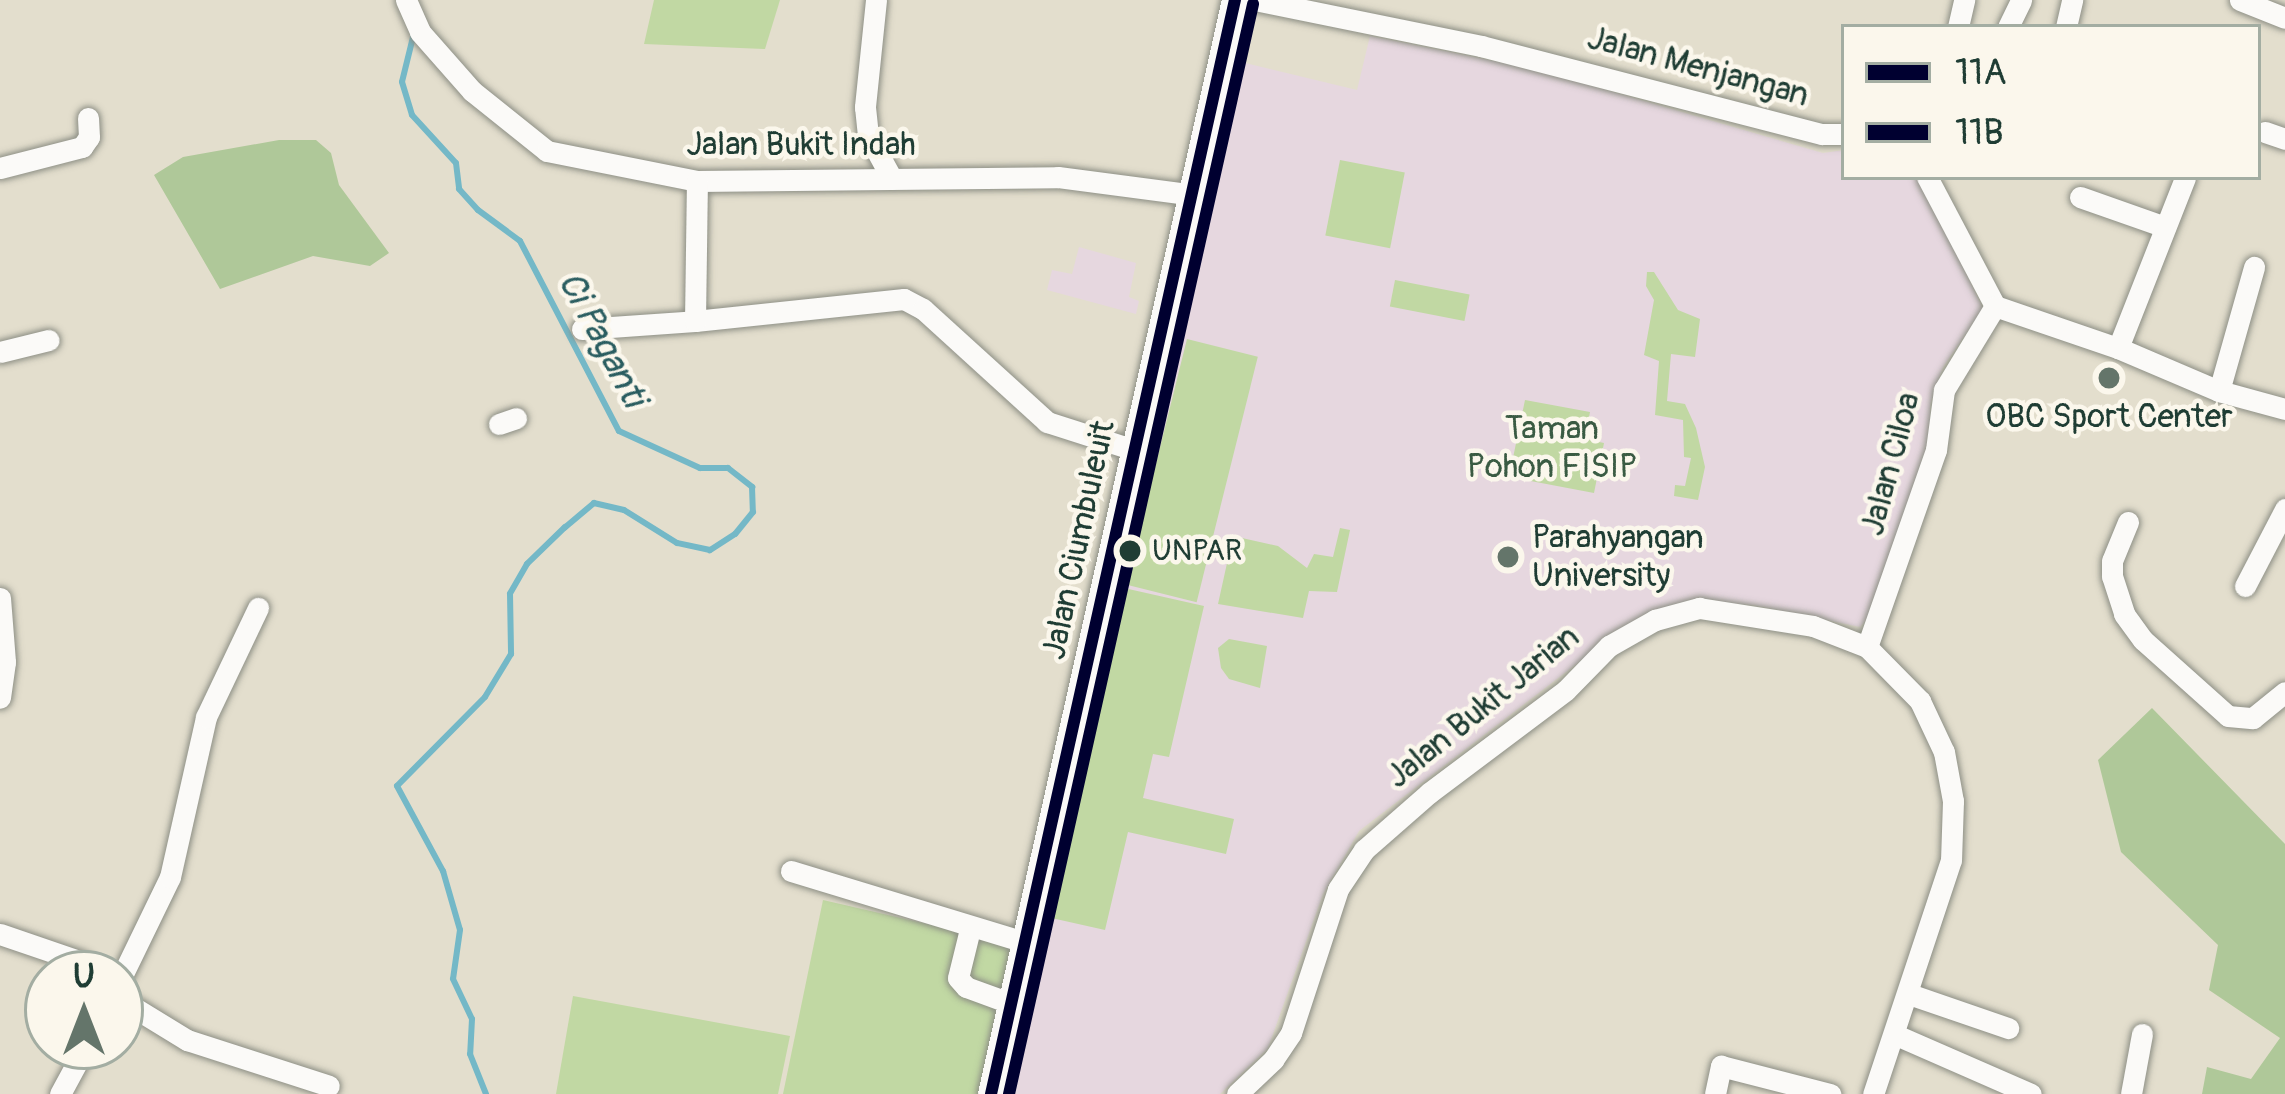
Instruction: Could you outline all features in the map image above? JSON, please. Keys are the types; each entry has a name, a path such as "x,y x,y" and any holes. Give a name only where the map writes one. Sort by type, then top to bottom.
{"main road":[{"name":"Jalan Ciumbuleuit","path":"991,1094 1196,195 1235,0"}],"street":[{"path":"876,0 866,68 866,121 878,160 892,179"},
{"name":"Jalan Menjangan","path":"1255,0 1481,46 1822,134 1841,134"},
{"path":"2240,0 2285,18"},
{"name":"Jalan Bukit Indah","path":"412,15 472,91 532,143 601,164 697,181 1058,177 1196,195"},
{"path":"0,168 82,147 89,137 88,118"},
{"path":"1929,180 1994,306 2118,348 2219,391 2285,409"},
{"path":"2118,348 2184,180"},
{"path":"695,321 697,181"},
{"path":"2080,197 2165,226"},
{"path":"2219,391 2254,267"},
{"path":"582,328 904,298 923,309 1047,422 1135,449"},
{"name":"Jalan Ciloa","path":"1867,647 1936,449 1944,390 1994,306"},
{"path":"0,352 49,340"},
{"path":"2245,586 2285,509"},
{"path":"2128,522 2112,561 2112,576 2124,614 2143,640 2228,716 2253,718 2285,692"},
{"path":"0,598 5,662 0,698"},
{"path":"135,950 170,877 206,717 258,608"},
{"name":"Jalan Bukit Jarian","path":"1237,1094 1273,1060 1291,1033 1338,889 1364,850 1429,793 1566,690 1609,646 1655,620 1699,608 1813,626 1867,647 1920,701 1944,752 1953,792 1951,860 1873,1094"},
{"path":"791,871 1024,942"},
{"path":"970,929 958,978 966,987 1010,1003"},
{"path":"0,934 47,950"},
{"path":"1909,994 2008,1028"},
{"path":"144,1014 187,1040 329,1086"},
{"path":"1896,1034 2031,1094"},
{"path":"2131,1094 2142,1034"},
{"path":"1715,1094 1721,1066 1830,1094"}],"shaded area":[{"name":"Parahyangan University","path":"1370,36 1534,69 1823,153 1841,150 1841,180 1922,180 1983,309 1943,367 1930,404 1930,448 1872,613 1860,627 1754,605 1692,602 1609,639 1359,831 1323,894 1268,1048 1220,1094 997,1094 1237,61 1357,90"},
{"path":"1079,247 1136,263 1129,297 1139,301 1136,314 1047,290 1052,270 1072,274"}],"green space":[{"path":"654,0 780,0 765,49 644,44"},
{"path":"279,140 316,140 331,153 339,185 389,253 370,266 313,256 220,289 154,175 183,157"},
{"path":"1340,160 1405,173 1390,248 1325,236"},
{"path":"1647,272 1654,272 1678,310 1700,319 1695,357 1671,354 1667,401 1685,404 1696,428 1705,467 1698,500 1674,496 1675,485 1685,486 1691,458 1684,457 1683,420 1655,415 1659,361 1644,355 1654,300 1646,286"},
{"path":"1395,280 1470,295 1464,321 1390,307"},
{"path":"1187,339 1258,357 1197,602 1126,584"},
{"name":"Taman Pohon FISIP","path":"1525,400 1590,412 1585,439 1604,443 1594,493 1509,477"},
{"path":"1340,528 1350,530 1337,592 1309,591 1303,618 1218,604 1233,536 1278,546 1307,568 1314,554 1333,557"},
{"path":"1124,588 1204,606 1169,757 1153,754 1143,798 1234,819 1226,854 1128,832 1105,930 1047,917"},
{"path":"1229,639 1267,646 1260,688 1229,679 1221,668 1218,648"},
{"path":"2152,708 2285,844 2285,1094 2202,1094 2207,1067 2251,1079 2280,1038 2209,990 2218,945 2121,852 2098,760"},
{"path":"823,900 1018,945 986,1094 783,1094"},
{"path":"573,996 790,1036 778,1094 556,1094"}],"waterway":[{"name":"Ci Paganti","path":"414,33 402,82 412,115 456,163 459,189 478,210 520,241 619,431 700,468 728,468 752,487 753,512 735,534 710,550 677,543 624,510 594,503 565,527 527,564 510,594 511,654 485,697 397,786 443,871 460,930 453,979 472,1019 470,1054 486,1094"}],"transit line":[{"name":"11A","path":"991,1094 1235,0"},
{"name":"11B","path":"1009,1094 1253,4"}],"place":[{"name":"OBC Sport Center","path":"2109,378"},
{"name":"UNPAR","path":"1130,551"},
{"name":"Parahyangan University","path":"1508,557"}]}
